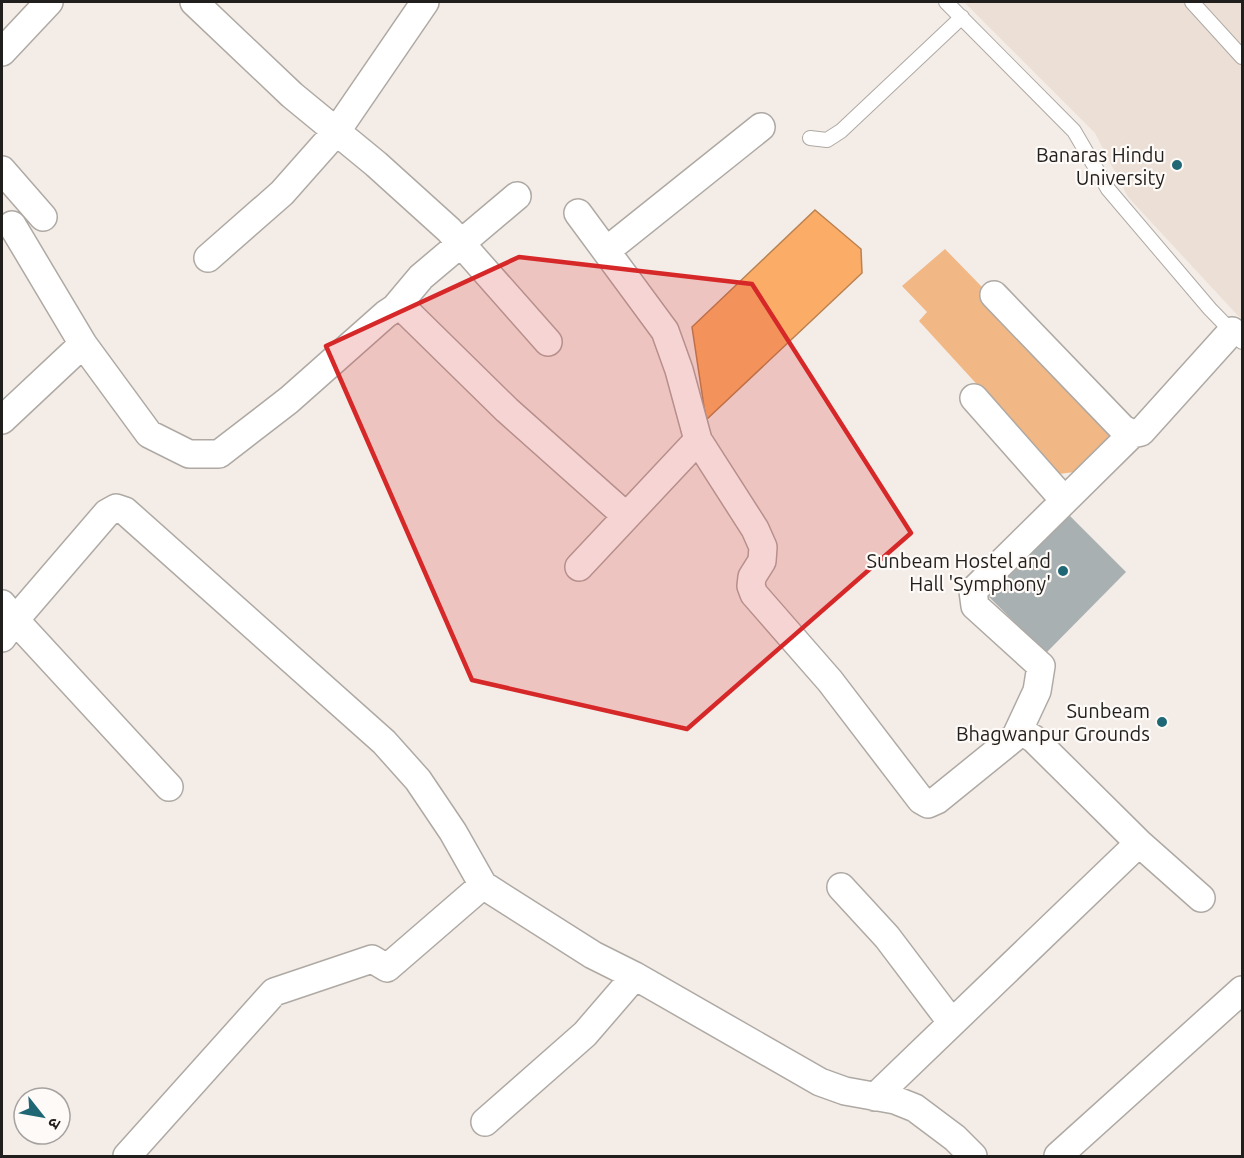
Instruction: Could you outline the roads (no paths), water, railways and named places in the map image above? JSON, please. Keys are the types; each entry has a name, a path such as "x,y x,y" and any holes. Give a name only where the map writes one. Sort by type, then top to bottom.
{"street":[{"path":"2,52 49,2"},
{"path":"194,2 292,95 411,194 462,244 548,342"},
{"path":"208,258 282,193 336,132 424,2"},
{"path":"606,251 761,127"},
{"path":"2,170 43,217"},
{"path":"12,225 83,344 149,434 189,454 219,454 289,400 395,308 421,276 517,196"},
{"path":"578,213 665,332 679,370 698,440 764,547 762,561 752,577 751,586 754,594 830,681 921,800 928,804 937,800 1016,736 1024,733 1034,739 1139,843 1201,898"},
{"path":"994,295 1122,428 1132,434"},
{"path":"395,308 404,309 409,313 507,410 626,516"},
{"path":"1016,736 1037,691 1041,666 975,606 973,591 1132,434 1141,432 1237,336"},
{"path":"2,420 83,344"},
{"path":"974,398 1064,500"},
{"path":"579,567 698,440"},
{"path":"169,787 6,621 107,513 116,508 125,511 384,742 418,780 453,832 483,885 594,955 820,1082 845,1091 895,1100 915,1108 955,1138 974,1156"},
{"path":"875,1097 1139,843"},
{"path":"127,1156 274,992 372,959 387,968 483,885"},
{"path":"841,887 887,938 952,1023"},
{"path":"485,1122 585,1034 635,976"},
{"path":"1058,1156 1242,990"}],"lane":[{"path":"946,2 1074,131 1108,189 1210,309 1237,336"},
{"path":"1192,2 1242,57"},
{"path":"810,138 826,140 841,131 962,17"}],"place":[{"name":"Banaras Hindu University","path":"1177,165"},
{"name":"Sunbeam Hostel and Hall 'Symphony'","path":"1063,571"},
{"name":"Sunbeam Bhagwanpur Grounds","path":"1162,722"}]}
